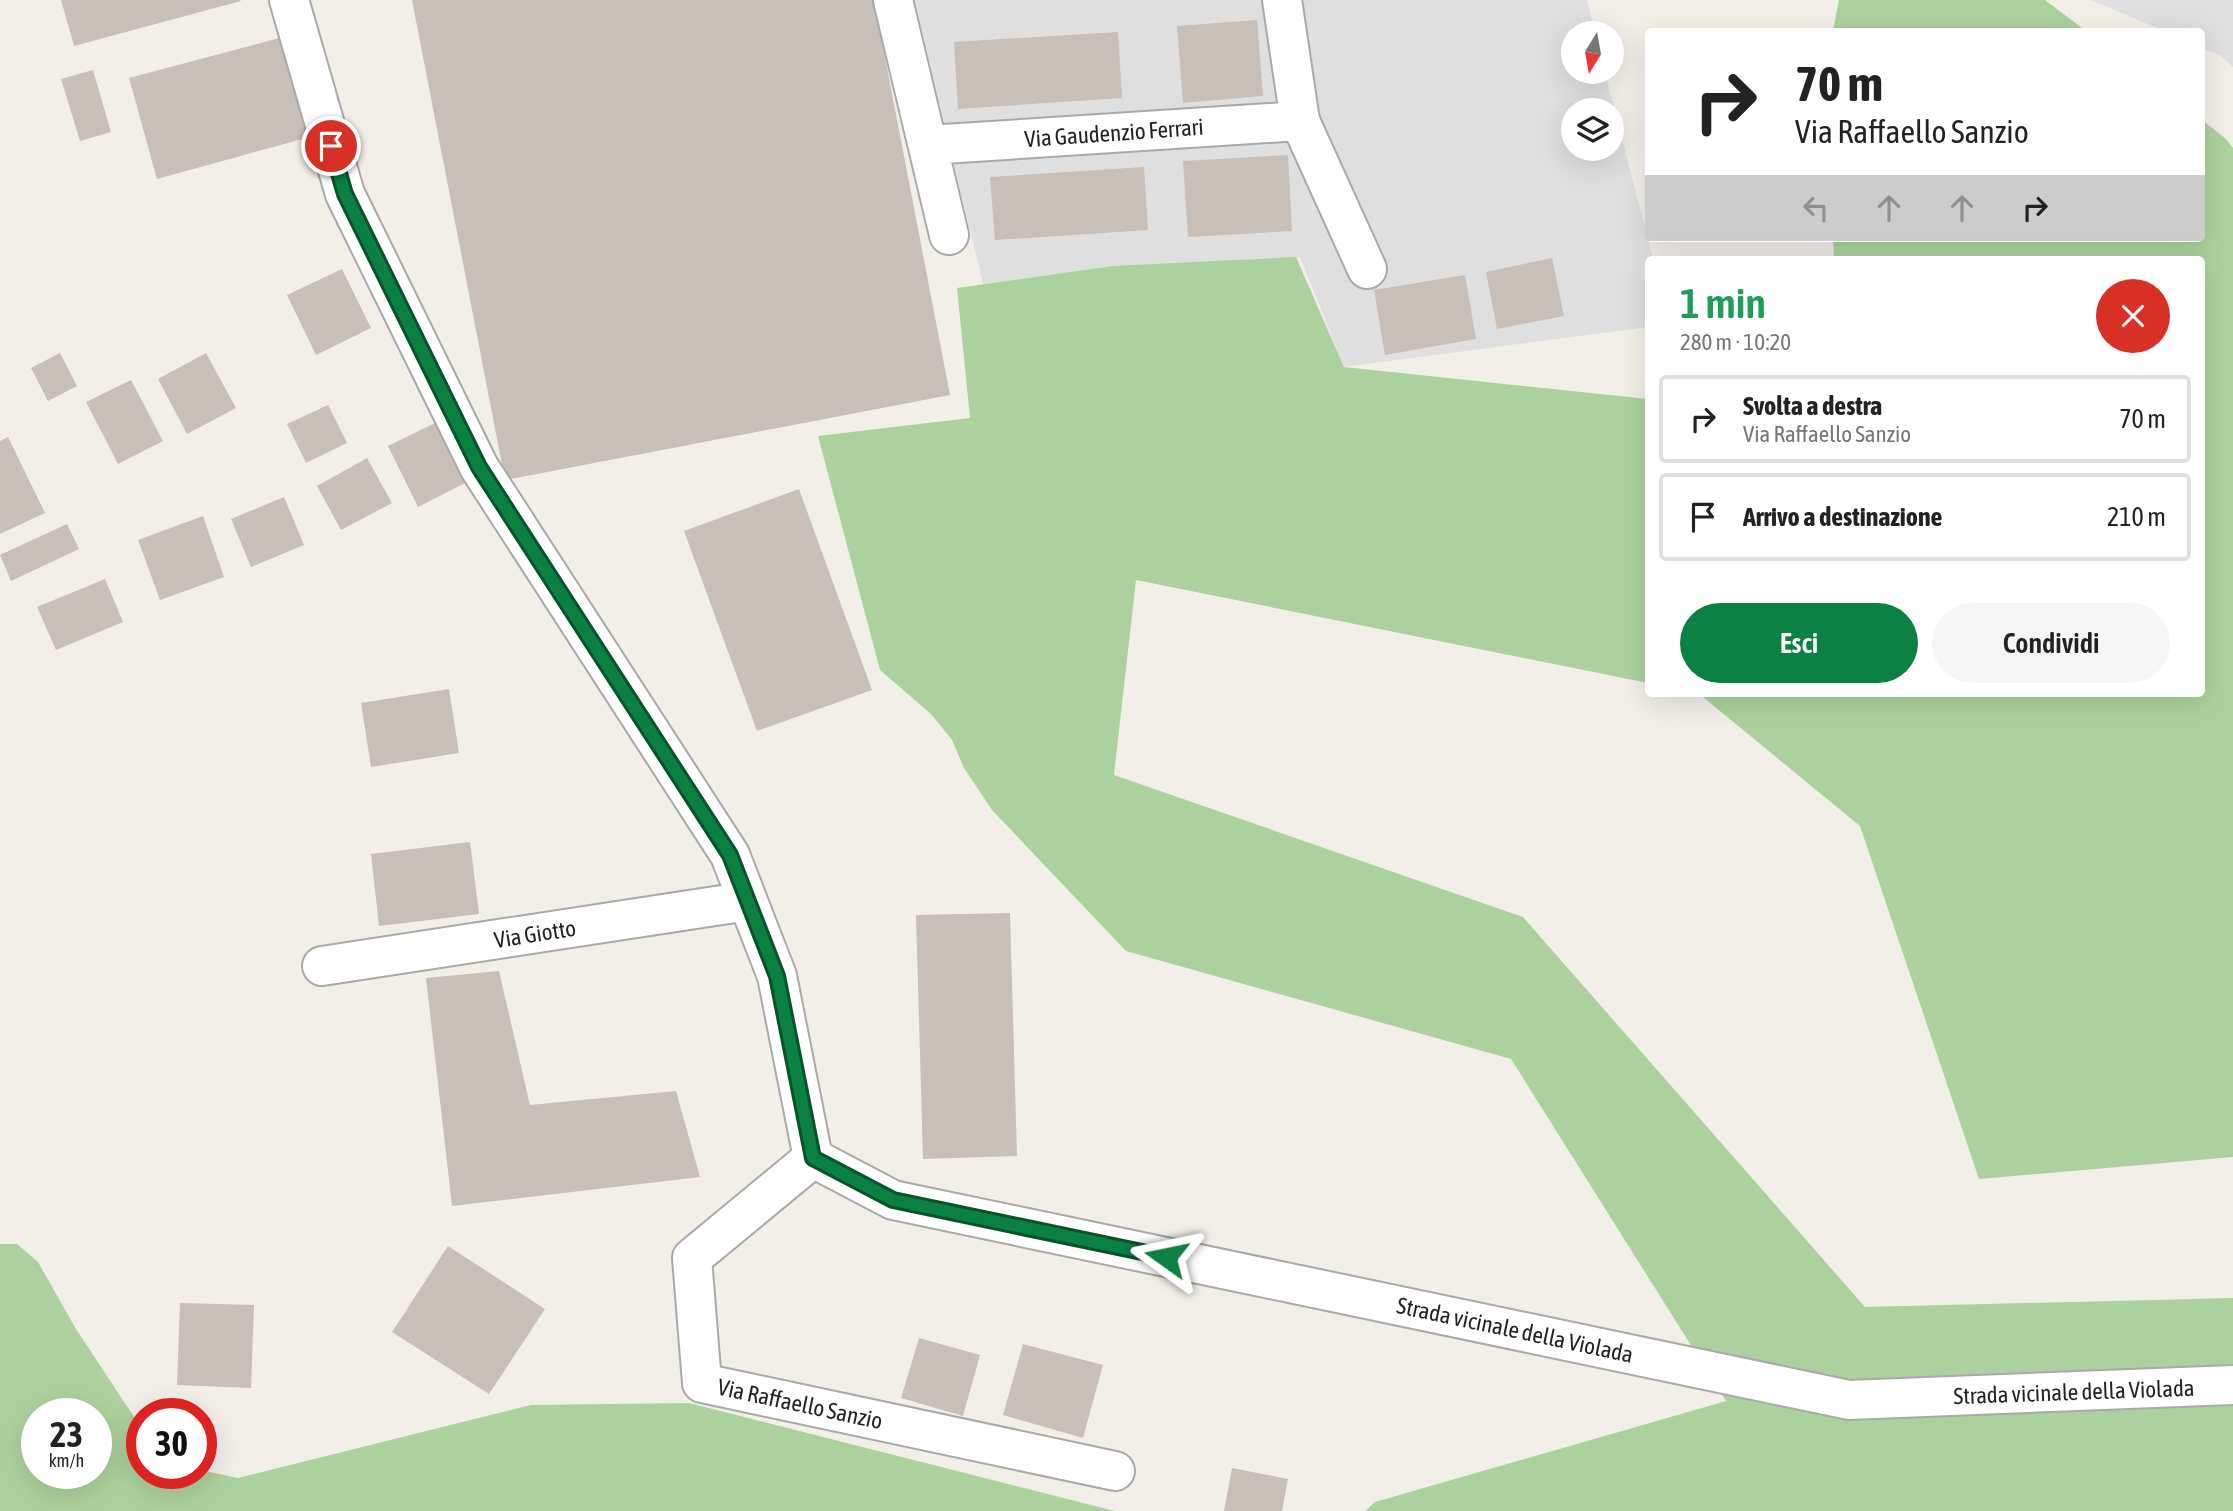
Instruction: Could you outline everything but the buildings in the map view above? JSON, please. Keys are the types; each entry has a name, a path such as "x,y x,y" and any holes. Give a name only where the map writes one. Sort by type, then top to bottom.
{"street":[{"path":"289,0 345,194 479,467 730,855 777,976 813,1158"},
{"path":"893,0 949,235"},
{"path":"1282,0 1300,121 1367,269"},
{"name":"Via Gaudenzio Ferrari","path":"928,145 1300,121"},
{"name":"Via Giotto","path":"322,966 748,901"},
{"name":"Strada vicinale della Violada","path":"813,1158 893,1200 1849,1400 2233,1385"},
{"name":"Via Raffaello Sanzio","path":"813,1158 692,1258 702,1383 1115,1471"}],"shaded area":[{"path":"915,0 1587,0 1592,21 1561,21 1561,84 1608,84 1612,98 1561,98 1561,161 1624,161 1624,146 1645,228 1645,242 1649,242 1652,256 1645,256 1645,327 1344,367 1300,257 984,288"},
{"path":"2091,0 2233,0 2233,67 2221,56 2205,49 2205,28 2157,28"}],"green space":[{"path":"1839,0 2045,0 2082,28 1834,28"},
{"path":"2205,122 2233,148 2233,1157 1979,1179 1860,826 1703,697 2205,697 2205,256 1834,256 1833,242 2205,242"},
{"path":"1296,257 1344,367 1645,399 1645,682 1136,580 1114,775 1523,917 1865,1307 2233,1298 2233,1511 1365,1511 1375,1502 1726,1401 1511,1059 1126,951 992,810 964,768 952,740 931,714 880,670 818,436 970,418 957,288 1113,266"},
{"path":"0,1244 17,1244 38,1262 76,1329 126,1405 126,1489 217,1489 217,1473 238,1478 531,1405 689,1403 1115,1511 0,1511"}],"route":[{"path":"331,146 345,194 479,467 730,855 777,976 813,1158 893,1200 1166,1257"}]}
